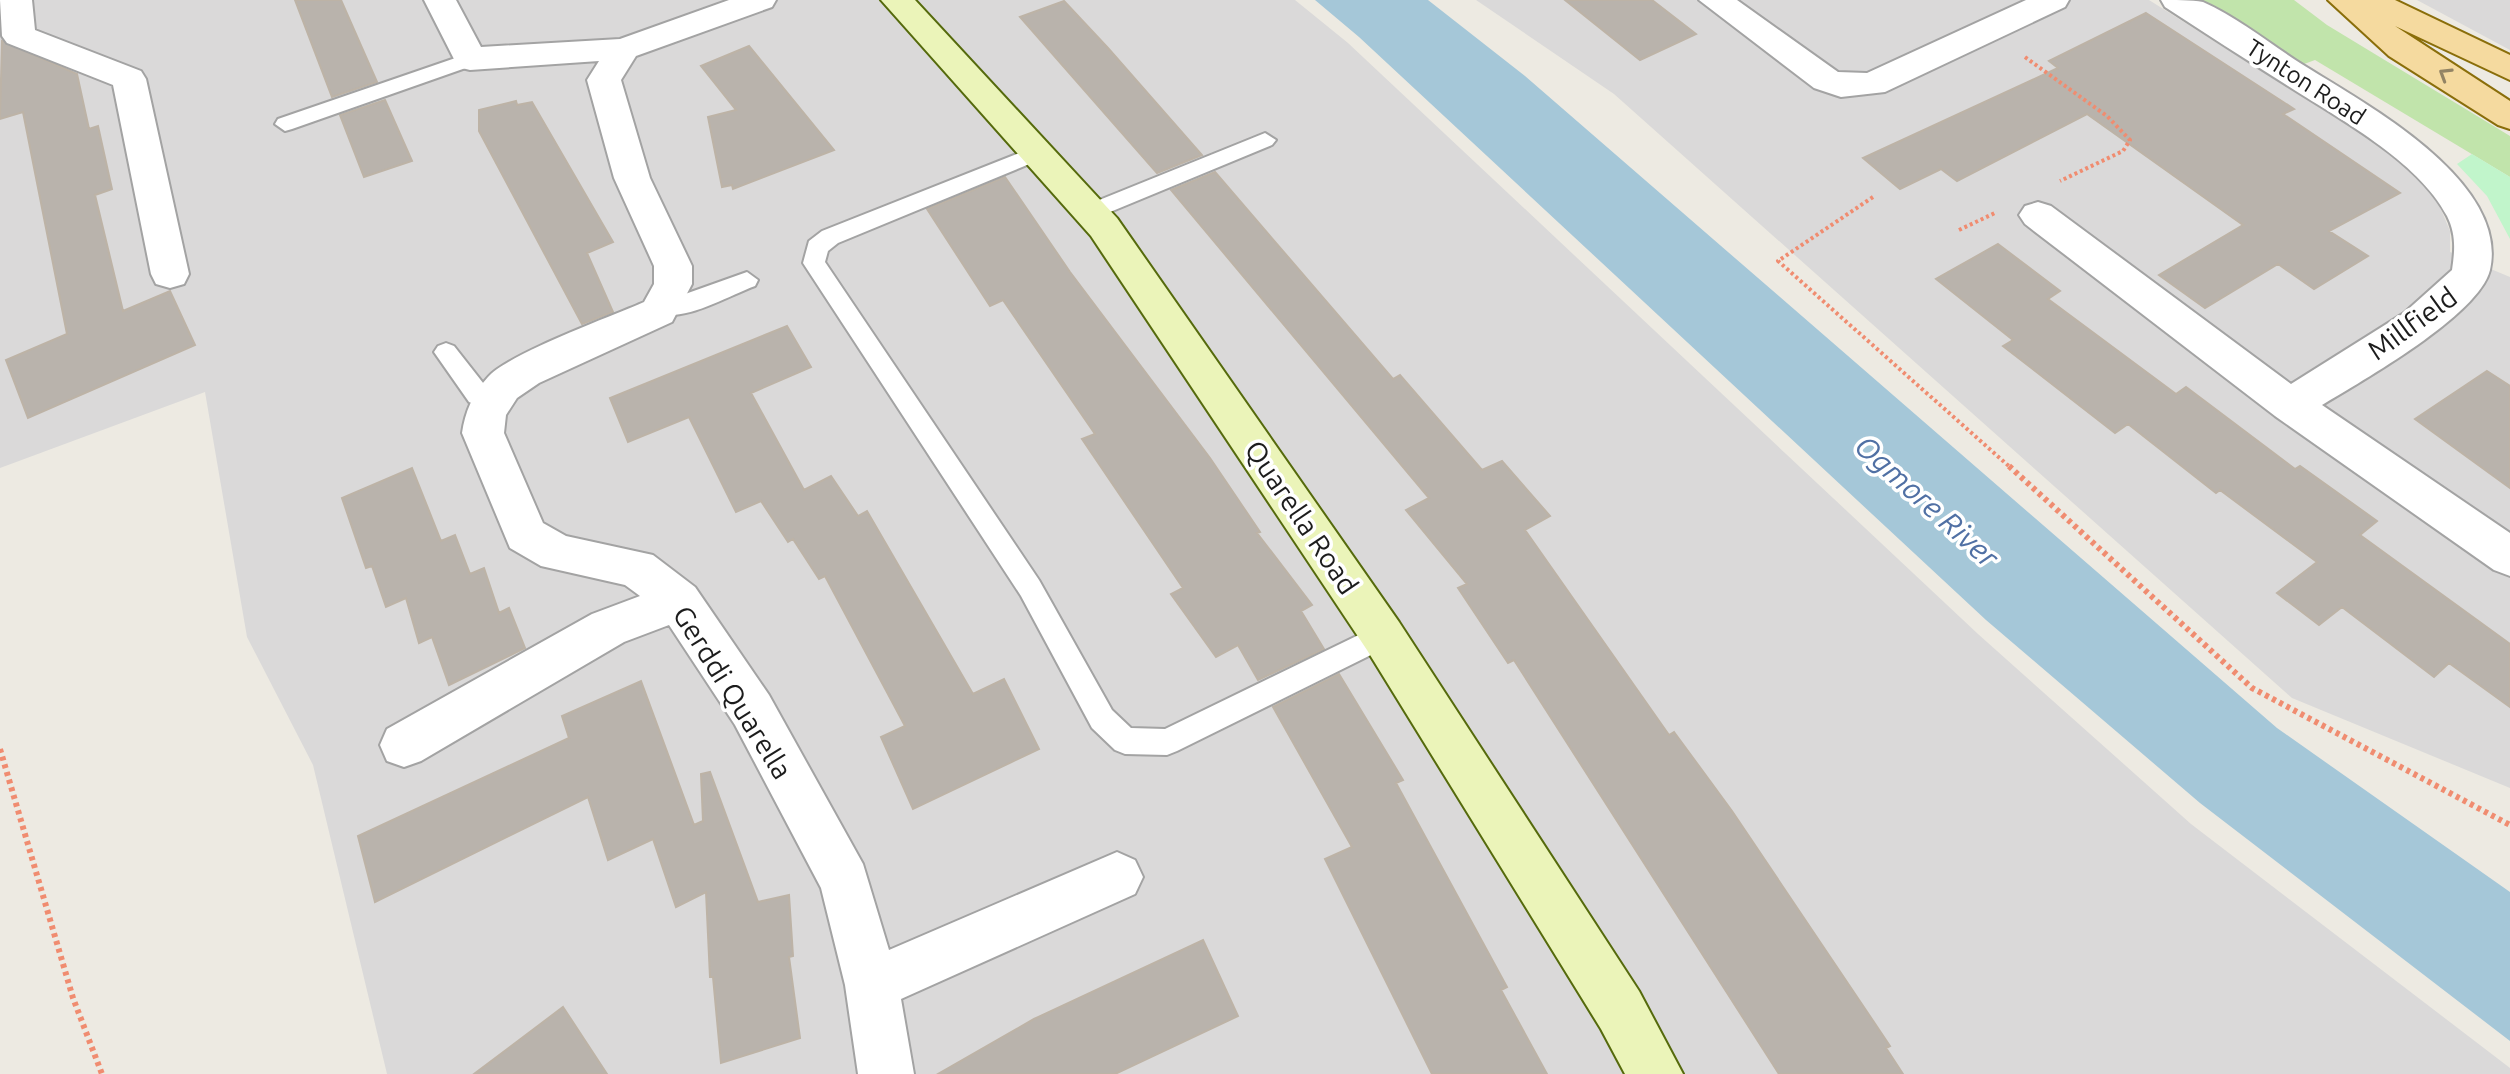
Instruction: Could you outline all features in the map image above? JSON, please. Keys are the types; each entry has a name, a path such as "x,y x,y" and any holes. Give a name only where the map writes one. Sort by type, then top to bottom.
{"main road":[{"path":"2344,0 2401,48 2510,117"},
{"path":"2369,0 2510,69"}],"street":[{"path":"16,0 19,36 129,79 170,274"},
{"path":"440,0 470,59 624,49 760,0"},
{"name":"Quarella Road","path":"897,0 1090,212 1383,636 1620,1010 1655,1074"},
{"path":"1715,0 1826,80 1841,86 1873,84 2053,0"},
{"name":"Tynton Road","path":"2177,0 2387,134 2429,171"},
{"path":"493,402 503,387 525,372 661,307 673,284 673,266 632,178 604,80 624,49"},
{"name":"Millfield","path":"2290,405 2407,331 2464,284 2472,272 2474,251 2470,228 2458,205 2429,171"},
{"path":"2022,211 2290,405 2510,557"},
{"name":"Gerddi Quarella","path":"493,402 486,413 483,433 526,535 539,546 557,553 637,568 679,601 752,710 845,882 872,985 886,1074"},
{"path":"404,745 608,628 679,601"},
{"path":"872,985 1117,877"}],"lane":[{"path":"285,124 470,59"},
{"path":"1090,212 1265,140"},
{"path":"1037,153 830,237 817,247 814,263 1030,588 1102,719 1125,741 1167,742 1383,636"},
{"path":"661,307 676,307 747,280"},
{"path":"446,352 478,395 493,402"}],"path":[{"path":"1988,30 2107,116 2130,140 2123,151 2058,182"},
{"path":"1873,197 1778,261 1937,399 2252,688 2510,825"},
{"path":"1959,230 2022,211"},
{"path":"0,749 73,998 102,1074"}],"shaded area":[{"path":"0,0 1295,0 1348,43 1978,634 2191,824 2510,1068 2510,1074 387,1074 313,765 247,637 205,392 0,468"},
{"path":"1476,0 2149,0 2400,158 2435,195 2450,231 2450,252 2510,277 2510,788 2292,698 1614,94"},
{"path":"2417,0 2510,0 2510,50"}],"green space":[{"path":"2197,0 2294,0 2327,25 2510,136 2510,177 2315,60 2304,64"},
{"path":"2472,154 2510,177 2510,239 2487,196 2457,164"}],"water":[{"name":"Ogmore River","path":"1315,0 1428,0 1525,76 2277,728 2510,892 2510,1041 2200,803 1986,620 1359,37"}],"building":[{"path":"295,0 341,0 377,82 332,97"},
{"path":"1565,0 1652,0 1696,34 1640,60"},
{"path":"1064,1 1202,155 1157,173 1020,17"},
{"path":"2146,13 2294,109 2283,114 2400,193 2329,231 2368,256 2314,289 2278,264 2205,308 2159,275 2243,225 2087,114 1957,181 1941,169 1900,189 1863,158 2058,68 2049,61"},
{"path":"2,41 77,74 89,129 98,126 112,189 95,195 123,311 170,291 195,345 28,418 6,360 67,334 23,112 0,119"},
{"path":"749,46 834,150 733,189 732,185 722,187 708,117 736,110 701,66"},
{"path":"385,100 412,161 364,177 340,115"},
{"path":"516,101 517,105 532,102 613,242 587,253 613,312 582,324 479,131 479,110"},
{"path":"1215,172 1393,379 1400,375 1482,470 1502,461 1550,516 1525,530 1669,735 1674,732 1732,811 1890,1046 1886,1048 1903,1074 1779,1074 1514,660 1508,663 1458,588 1467,584 1406,510 1429,498 1171,190"},
{"path":"1005,177 1070,272 1210,458 1260,532 1257,533 1312,605 1301,611 1324,649 1258,680 1238,645 1216,657 1171,594 1183,588 1082,439 1095,434 1003,300 990,306 927,209"},
{"path":"1998,244 2060,291 2048,299 2176,394 2186,387 2295,469 2300,466 2377,521 2360,535 2510,644 2510,707 2449,663 2434,677 2342,607 2319,625 2277,593 2317,562 2220,490 2216,493 2128,424 2115,433 2003,346 2013,340 1936,279"},
{"path":"787,326 811,367 751,393 804,490 831,476 858,516 867,511 973,694 1004,679 1039,749 913,809 881,737 905,726 825,576 819,579 793,539 788,542 761,501 736,512 689,417 628,442 610,398"},
{"path":"2487,371 2510,386 2510,488 2415,419"},
{"path":"412,468 441,541 455,535 470,574 484,568 499,613 509,608 525,648 449,685 432,637 419,643 406,598 386,607 372,566 366,568 342,498"},
{"path":"1339,674 1403,780 1396,783 1507,987 1501,990 1547,1074 1432,1074 1325,859 1352,847 1273,707"},
{"path":"641,681 694,825 703,821 701,774 710,772 758,902 789,895 793,956 789,957 800,1038 721,1063 713,977 710,977 706,892 676,907 653,839 608,860 588,797 375,902 358,836 569,738 562,716"},
{"path":"1203,940 1238,1016 1115,1074 938,1074 1034,1019"},
{"path":"563,1007 607,1074 474,1074"}]}
